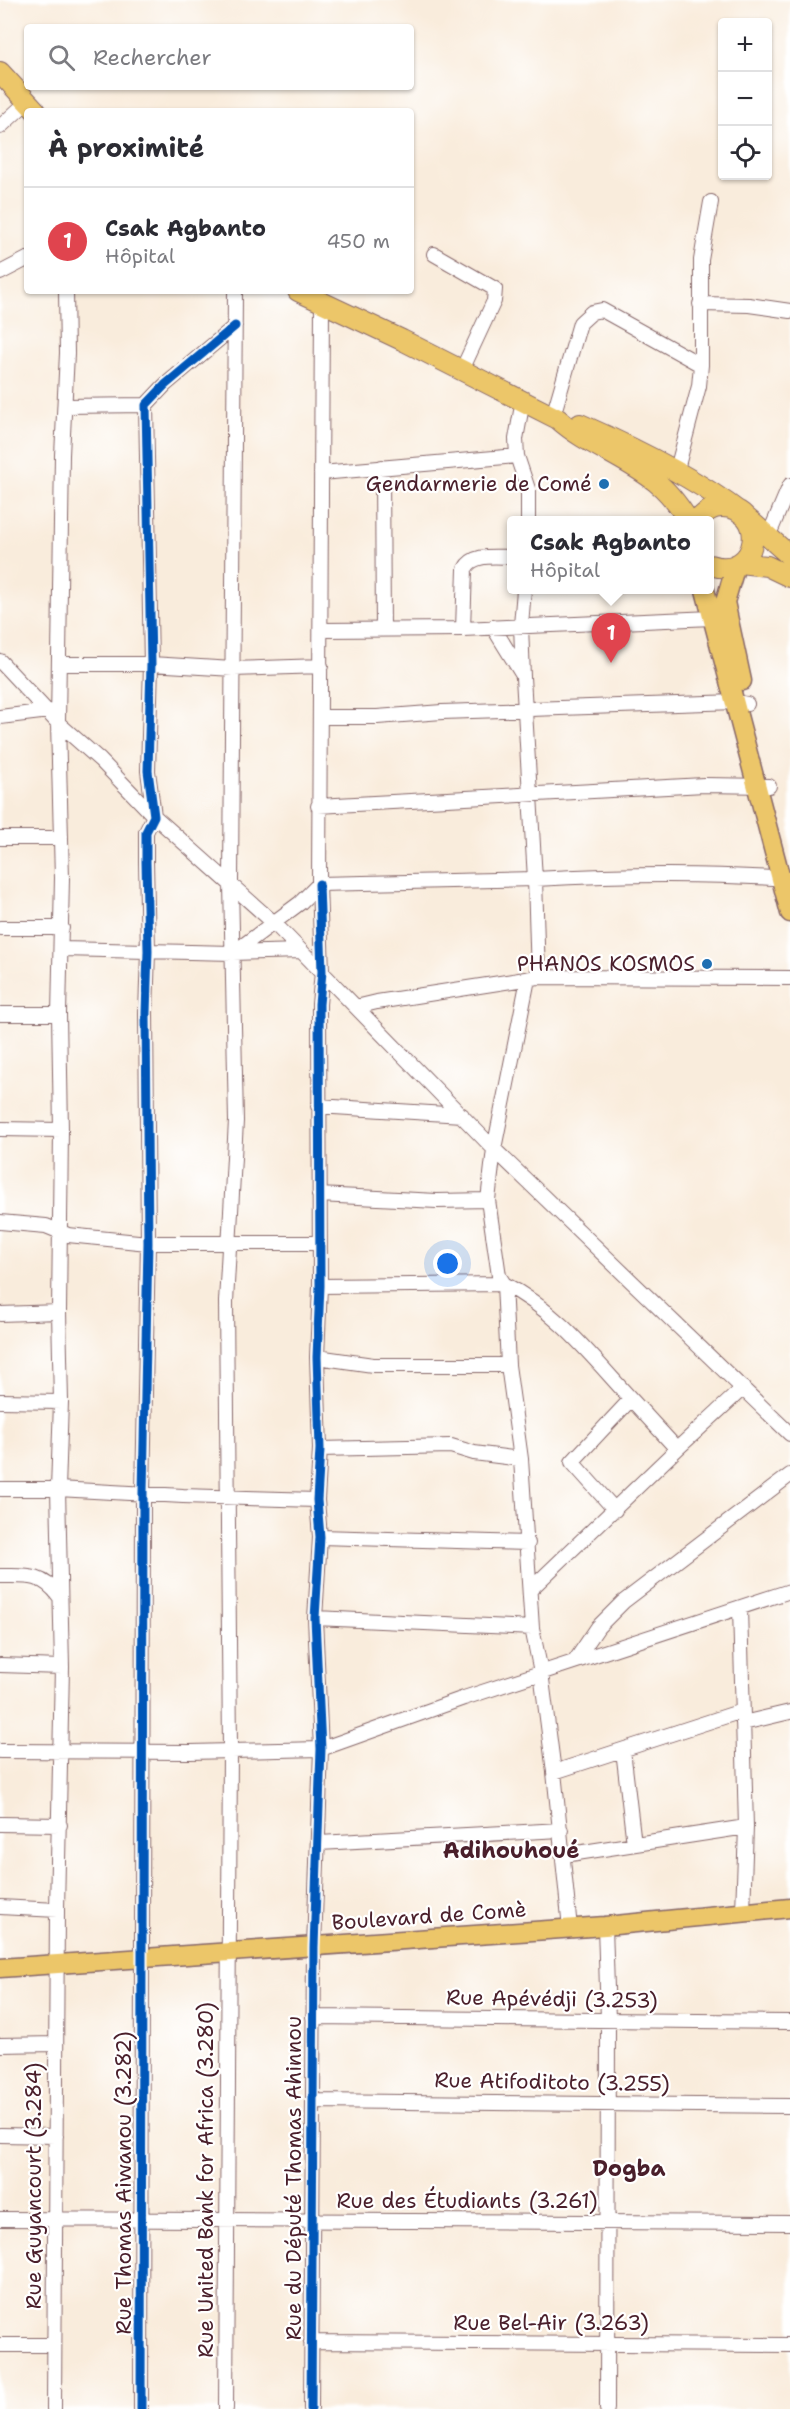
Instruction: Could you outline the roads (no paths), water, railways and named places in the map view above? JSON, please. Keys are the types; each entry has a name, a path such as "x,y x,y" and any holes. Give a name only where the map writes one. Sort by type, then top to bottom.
{"highway":[{"path":"0,72 32,107"},
{"path":"304,294 556,418 580,437 658,483 685,516"},
{"path":"556,418 581,424 676,473 741,513 790,556"},
{"path":"702,516 716,508 734,509 748,520 753,536 750,552 737,564"},
{"path":"714,566 737,564 767,566 790,577"}],"main road":[{"path":"737,564 725,602 742,703"},
{"path":"706,594 712,618 742,703 764,785 787,875 790,913"},
{"name":"Boulevard de Comè","path":"0,1968 605,1926 790,1908"}],"street":[{"path":"0,127 24,112"},
{"path":"676,473 693,410 701,365 701,260 711,202"},
{"path":"434,254 495,289 494,302 462,370"},
{"path":"0,273 24,261"},
{"name":"Rue Guyancourt (3.284)","path":"54,2409 57,1910 62,1667 58,1488 61,1402 59,1014 62,928 58,723 66,294"},
{"name":"Rue United Bank for Africa (3.280)","path":"226,2409 230,1750 226,1302 236,1121 231,884 235,294"},
{"name":"Rue du Député Thomas Ahinnou","path":"311,2409 314,1947 321,1749 315,1618 320,1537 317,1500 320,1449 317,1357 320,1286 319,1004 322,972 318,806 321,717 322,303"},
{"path":"700,304 755,305 790,311"},
{"path":"556,418 580,323 592,312 602,310 701,365"},
{"path":"154,816 148,771 151,664 146,405 165,385 235,326"},
{"path":"523,400 516,440 517,456 528,489 528,516"},
{"path":"65,406 146,405"},
{"path":"321,473 517,456"},
{"path":"382,467 383,630"},
{"path":"768,537 790,485"},
{"path":"463,629 465,569 468,562 474,558 507,557"},
{"path":"524,594 521,625 523,677 535,879 533,978 494,1149 488,1200 496,1262 504,1284 508,1365 521,1459 528,1543 532,1628 541,1672 554,1772 570,1928"},
{"path":"321,630 463,629 712,618"},
{"path":"493,627 523,677"},
{"path":"0,662 58,723 100,760 154,816 274,923 494,1149 790,1434"},
{"path":"59,664 151,664 232,669 321,666"},
{"path":"321,717 377,717 442,712 742,703"},
{"path":"0,717 49,711"},
{"path":"318,806 704,785 764,785"},
{"name":"Rue Thomas Aiwanou (3.282)","path":"141,2409 143,1493 148,1243 146,832 154,816"},
{"path":"0,838 61,838"},
{"path":"233,954 274,923 319,884 535,879 600,875 787,875"},
{"path":"0,928 62,928"},
{"path":"62,949 233,954 301,951"},
{"path":"356,1007 533,978 790,978"},
{"path":"0,1014 59,1014"},
{"path":"318,1106 462,1115"},
{"path":"0,1129 61,1130"},
{"path":"319,1195 437,1201 488,1200"},
{"path":"0,1222 46,1226 59,1233 148,1243 320,1243"},
{"path":"320,1286 504,1284 521,1292 555,1318 677,1449"},
{"path":"0,1314 59,1311"},
{"path":"317,1357 373,1365 508,1365"},
{"path":"531,1589 743,1388"},
{"path":"615,1510 572,1461 631,1399"},
{"path":"0,1401 61,1402"},
{"path":"320,1449 451,1446 474,1453 521,1459"},
{"path":"575,1661 598,1627 623,1602 790,1475"},
{"path":"0,1490 58,1488 317,1500"},
{"path":"320,1537 528,1543"},
{"path":"0,1576 41,1579 50,1584 59,1596"},
{"path":"0,1751 144,1752 321,1749 541,1672 790,1591"},
{"path":"740,1608 746,1827 743,1911"},
{"path":"315,1618 532,1628"},
{"path":"0,1665 62,1667"},
{"path":"554,1772 742,1717 790,1712"},
{"path":"623,1750 634,1844"},
{"path":"0,1824 60,1825"},
{"path":"564,1854 746,1827"},
{"path":"319,1843 561,1830"},
{"path":"0,1907 57,1910"},
{"path":"605,1926 608,2020 607,2409"},
{"name":"Rue Apévédji (3.253)","path":"313,2017 790,2022"},
{"path":"0,2045 57,2044"},
{"name":"Rue Atifoditoto (3.255)","path":"313,2101 790,2106"},
{"path":"0,2135 56,2136"},
{"name":"Rue des Étudiants (3.261)","path":"0,2219 790,2223"},
{"name":"Rue Bel-Air (3.263)","path":"311,2342 790,2345"},
{"path":"0,2345 54,2345"}],"place":[{"name":"Gendarmerie de Comé","path":"604,484"},
{"name":"Csak Agbanto","path":"611,663"},
{"name":"PHANOS KOSMOS","path":"707,964"}],"district":[{"name":"Adihouhoué","path":"511,1850"},
{"name":"Dogba","path":"629,2168"}]}
